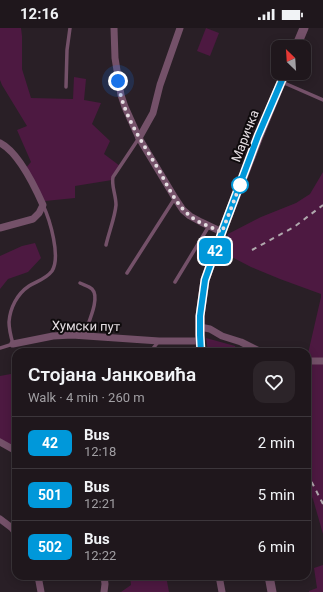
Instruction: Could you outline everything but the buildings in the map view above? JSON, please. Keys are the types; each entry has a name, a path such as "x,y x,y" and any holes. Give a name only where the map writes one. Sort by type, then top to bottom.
{"street":[{"path":"114,28 115,58 121,96 139,138 183,210 190,216 222,232"},
{"path":"139,138 150,120 155,108 160,85 180,28"},
{"path":"299,40 304,28"},
{"name":"Маричка","path":"201,348 201,304 205,280 258,136 281,82"},
{"path":"0,143 10,150 17,158 32,182 43,205 35,218 30,221 0,228"},
{"path":"200,327 213,330 222,336 241,342 253,348"},
{"name":"Хумски пут","path":"13,344 53,336 84,336 158,341 200,341"},
{"path":"311,361 323,361"},
{"path":"0,442 12,449"},
{"path":"0,519 12,528"},
{"path":"39,580 41,592"},
{"path":"104,580 104,592"},
{"path":"220,580 222,592"},
{"path":"270,580 272,592"}],"lane":[{"path":"66,87 70,28"},
{"path":"281,82 323,100"},
{"path":"106,244 115,210 112,180 113,176 139,138"},
{"path":"127,274 175,198"},
{"path":"13,344 9,322 14,303 21,292 44,279 54,267 55,254 52,233 43,205"},
{"path":"175,282 209,226"},
{"path":"80,283 91,289 95,296 94,307 84,336"},
{"path":"153,348 158,341"},
{"name":"Хумски пут","path":"0,348 13,344"}],"shaded area":[{"path":"0,28 21,28 22,69 31,98 73,99 74,77 86,79 84,100 101,103 92,124 110,141 104,154 120,166 112,180 75,186 75,198 45,201 24,170 31,162 17,130 27,126 0,80"},
{"path":"206,28 219,33 210,56 197,51"},
{"path":"323,172 323,534 311,495 311,348 309,348 321,294 251,267 226,254 228,234 261,217 296,203 310,194"},
{"path":"35,243 41,258 28,272 8,279 0,289 0,256 22,246"},
{"path":"206,338 235,346 236,348 207,348"},
{"path":"12,374 12,449 0,442 0,376"},
{"path":"323,565 323,592 309,592 317,588 314,568"},
{"path":"130,580 167,580 169,592 121,592 131,585"}],"railway":[{"path":"252,250 294,227 323,205"},
{"path":"311,481 323,504"}],"bus line":[{"name":"42","path":"201,348 200,316 205,280 258,136 282,80"}],"route":[{"path":"118,81 125,107 139,138 178,204 190,216 222,232 240,185"}]}
